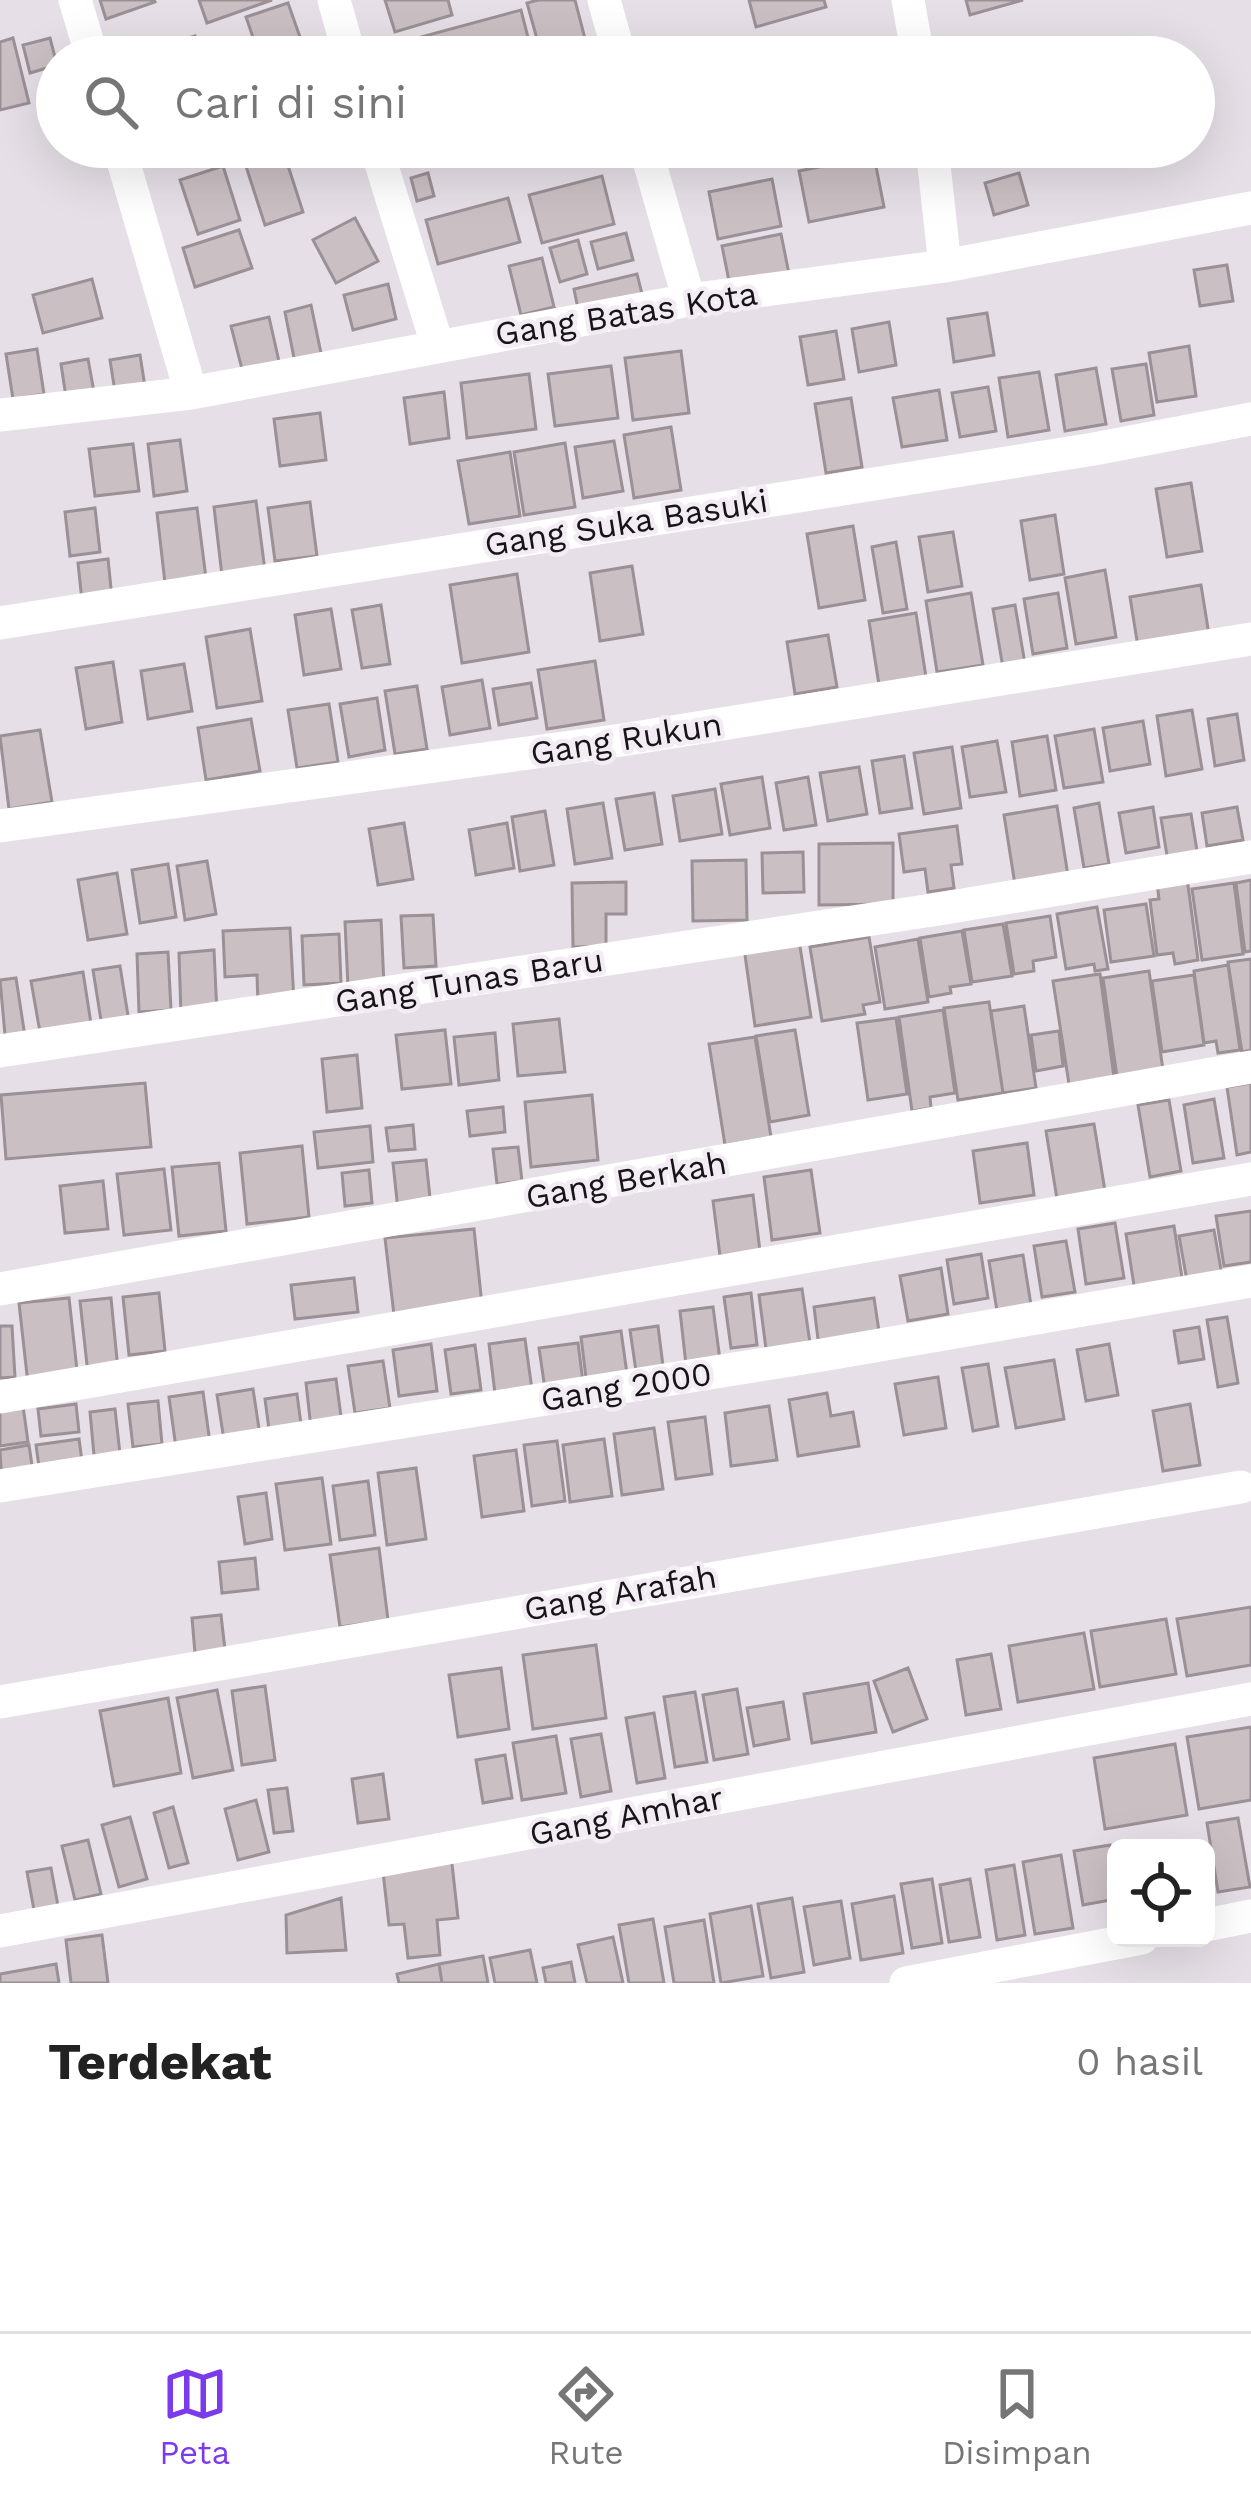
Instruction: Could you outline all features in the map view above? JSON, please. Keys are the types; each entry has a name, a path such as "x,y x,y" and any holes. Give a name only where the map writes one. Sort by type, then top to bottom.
{"street":[{"path":"76,0 86,36"},
{"path":"334,0 344,36"},
{"path":"604,0 614,36"},
{"path":"908,0 914,36"},
{"path":"125,168 191,393"},
{"path":"383,168 437,344"},
{"path":"652,168 688,300"},
{"path":"934,168 945,266"},
{"name":"Gang Batas Kota","path":"0,416 191,393 688,300 945,266 1251,208"},
{"name":"Gang Suka Basuki","path":"0,623 1251,419"},
{"name":"Gang Rukun","path":"0,826 622,740 1251,638"},
{"name":"Gang Tunas Baru","path":"0,1051 1251,857"},
{"name":"Gang Berkah","path":"0,1289 1251,1067"},
{"path":"0,1397 1251,1179"},
{"name":"Gang 2000","path":"0,1486 822,1355 1251,1281"},
{"name":"Gang Arafah","path":"0,1702 1241,1487"},
{"name":"Gang Amhar","path":"0,1931 1251,1699"},
{"path":"1215,1923 1251,1916"},
{"path":"906,1983 1107,1945"}],"building":[{"path":"100,0 154,0 155,2 106,19"},
{"path":"199,0 272,0 207,23"},
{"path":"385,0 448,0 452,15 395,32"},
{"path":"575,0 584,36 536,36 527,3"},
{"path":"749,0 824,0 826,7 756,27"},
{"path":"966,0 1023,0 970,15"},
{"path":"288,3 300,36 253,36 246,17"},
{"path":"521,10 528,36 425,36"},
{"path":"13,38 29,103 0,110 0,42"},
{"path":"36,42 36,71 30,73 23,45"},
{"path":"224,168 240,220 198,234 180,180"},
{"path":"247,168 289,168 303,212 265,225"},
{"path":"876,168 884,207 809,222 799,171"},
{"path":"428,173 434,196 417,201 411,178"},
{"path":"1019,173 1028,205 994,215 985,183"},
{"path":"602,176 614,224 542,243 529,195"},
{"path":"772,179 781,226 718,239 709,192"},
{"path":"508,198 520,242 438,264 426,220"},
{"path":"355,218 378,261 336,283 313,240"},
{"path":"239,230 252,268 195,287 183,248"},
{"path":"626,233 633,260 598,269 591,242"},
{"path":"781,234 789,274 730,286 722,246"},
{"path":"578,240 587,274 560,282 550,248"},
{"path":"542,258 554,307 521,315 509,266"},
{"path":"1227,265 1233,301 1200,306 1194,270"},
{"path":"637,274 642,294 578,309 574,289"},
{"path":"92,279 102,318 43,333 33,295"},
{"path":"388,284 396,319 353,330 344,295"},
{"path":"311,305 322,358 295,363 285,312"},
{"path":"987,313 994,355 954,362 948,319"},
{"path":"269,317 280,366 243,373 231,326"},
{"path":"889,322 896,365 859,372 852,329"},
{"path":"836,331 844,379 808,385 800,337"},
{"path":"1189,346 1196,396 1157,402 1149,353"},
{"path":"37,349 44,394 13,399 6,354"},
{"path":"681,351 689,413 633,420 625,358"},
{"path":"140,355 146,393 116,398 110,360"},
{"path":"88,359 94,392 66,397 61,364"},
{"path":"1146,364 1154,415 1121,421 1112,369"},
{"path":"611,366 618,418 555,426 548,374"},
{"path":"1096,368 1106,424 1065,431 1056,375"},
{"path":"1039,372 1049,430 1008,437 999,378"},
{"path":"529,374 536,429 467,438 461,383"},
{"path":"988,387 996,431 960,437 952,393"},
{"path":"939,390 947,440 902,447 893,398"},
{"path":"444,392 449,438 410,444 404,398"},
{"path":"851,398 862,467 826,473 815,404"},
{"path":"320,413 326,460 280,466 274,419"},
{"path":"671,427 681,490 634,498 624,435"},
{"path":"180,440 187,491 154,496 148,444"},
{"path":"614,441 623,491 583,498 575,447"},
{"path":"565,443 575,507 524,515 514,452"},
{"path":"133,444 139,491 95,496 89,449"},
{"path":"510,452 520,516 469,524 458,461"},
{"path":"1191,483 1202,551 1167,557 1156,489"},
{"path":"256,501 265,571 222,576 214,507"},
{"path":"310,502 317,556 275,561 268,508"},
{"path":"95,508 100,552 70,556 65,512"},
{"path":"197,508 206,578 165,583 157,513"},
{"path":"1055,515 1064,574 1030,580 1021,521"},
{"path":"853,526 865,600 819,608 807,534"},
{"path":"953,532 962,586 928,592 919,537"},
{"path":"896,542 907,609 883,613 872,547"},
{"path":"108,559 112,598 82,601 78,563"},
{"path":"632,566 643,634 600,641 590,573"},
{"path":"1105,570 1116,637 1076,644 1065,578"},
{"path":"517,574 529,652 462,663 450,585"},
{"path":"1201,585 1209,635 1138,647 1130,597"},
{"path":"971,593 983,665 937,672 926,601"},
{"path":"1058,593 1067,648 1033,654 1024,599"},
{"path":"381,605 390,664 362,668 352,610"},
{"path":"1015,605 1025,664 1003,668 993,609"},
{"path":"331,609 341,669 304,675 295,615"},
{"path":"916,613 926,677 879,685 869,621"},
{"path":"250,629 262,701 217,708 206,637"},
{"path":"828,635 837,687 795,694 787,642"},
{"path":"595,661 604,720 547,729 538,670"},
{"path":"113,662 122,722 86,729 76,668"},
{"path":"184,664 192,711 148,719 141,671"},
{"path":"482,680 490,728 450,735 442,687"},
{"path":"531,683 537,718 499,725 493,689"},
{"path":"417,686 427,749 395,754 385,691"},
{"path":"377,698 385,750 349,757 340,704"},
{"path":"329,704 338,762 297,768 288,710"},
{"path":"1192,710 1202,769 1166,776 1157,716"},
{"path":"1237,714 1244,760 1215,766 1208,719"},
{"path":"251,719 260,771 206,780 198,728"},
{"path":"1143,721 1150,764 1110,771 1103,728"},
{"path":"1094,729 1103,782 1064,788 1055,736"},
{"path":"40,730 52,802 9,809 0,736"},
{"path":"1047,736 1056,790 1020,796 1012,742"},
{"path":"997,741 1006,792 970,797 962,747"},
{"path":"952,747 961,808 924,814 914,753"},
{"path":"904,756 912,808 880,813 872,761"},
{"path":"859,767 867,814 828,821 820,773"},
{"path":"762,777 770,828 730,835 721,784"},
{"path":"808,777 816,825 784,830 776,783"},
{"path":"715,789 722,834 680,841 673,796"},
{"path":"654,793 662,844 625,850 616,799"},
{"path":"603,803 612,858 575,864 567,809"},
{"path":"1099,803 1109,864 1084,868 1074,808"},
{"path":"1057,806 1069,882 1016,891 1004,815"},
{"path":"1153,807 1159,847 1126,853 1119,813"},
{"path":"1237,807 1243,840 1207,846 1202,813"},
{"path":"545,811 554,865 520,871 512,817"},
{"path":"1191,814 1198,857 1168,862 1161,818"},
{"path":"404,823 413,879 378,885 369,829"},
{"path":"507,823 514,868 476,875 469,830"},
{"path":"957,826 962,864 951,865 954,888 928,892 925,869 904,872 899,834"},
{"path":"893,843 893,904 819,905 819,844"},
{"path":"803,852 804,892 763,893 762,853"},
{"path":"746,860 747,920 693,921 692,861"},
{"path":"207,861 216,914 185,920 177,866"},
{"path":"168,864 176,917 140,923 132,870"},
{"path":"117,873 127,934 88,940 78,880"},
{"path":"1187,878 1198,960 1175,964 1173,953 1157,955 1150,900 1159,899 1157,883"},
{"path":"1251,880 1251,951 1245,952 1236,883"},
{"path":"626,882 626,914 606,914 606,946 573,947 572,883"},
{"path":"1234,883 1243,954 1202,960 1192,889"},
{"path":"1146,904 1154,956 1111,962 1104,910"},
{"path":"1097,907 1108,969 1095,971 1094,964 1066,969 1057,914"},
{"path":"433,915 436,966 404,968 401,916"},
{"path":"1050,916 1056,957 1033,961 1034,971 1014,974 1006,923"},
{"path":"381,920 384,985 348,987 345,922"},
{"path":"1003,924 1012,976 972,982 964,930"},
{"path":"290,928 294,1002 258,1004 257,975 225,977 223,931"},
{"path":"962,931 971,984 929,997 920,938"},
{"path":"339,934 341,983 304,985 302,936"},
{"path":"869,937 880,1002 863,1005 865,1014 822,1021 810,947"},
{"path":"918,939 928,1002 885,1009 875,947"},
{"path":"799,940 811,1017 755,1026 744,948"},
{"path":"214,950 217,1014 181,1016 179,953"},
{"path":"168,952 171,1010 139,1012 137,954"},
{"path":"1251,959 1251,1050 1242,1052 1228,962"},
{"path":"1228,965 1240,1050 1218,1053 1216,1041 1204,1043 1194,971"},
{"path":"120,966 130,1028 103,1033 93,970"},
{"path":"1149,971 1163,1070 1117,1077 1103,978"},
{"path":"83,972 92,1030 41,1038 31,981"},
{"path":"1100,974 1114,1077 1069,1084 1053,981"},
{"path":"1194,975 1204,1045 1162,1052 1152,981"},
{"path":"16,978 26,1043 6,1046 0,980"},
{"path":"989,1002 1003,1093 958,1100 944,1008"},
{"path":"1024,1006 1036,1088 1003,1093 991,1011"},
{"path":"943,1010 955,1093 930,1097 931,1108 912,1111 899,1017"},
{"path":"896,1018 907,1094 868,1100 857,1023"},
{"path":"559,1019 565,1072 518,1076 513,1024"},
{"path":"445,1030 451,1084 402,1089 396,1035"},
{"path":"795,1030 809,1115 770,1122 756,1036"},
{"path":"1059,1031 1063,1066 1036,1071 1031,1035"},
{"path":"495,1033 499,1080 459,1085 454,1037"},
{"path":"755,1037 771,1137 725,1145 709,1044"},
{"path":"357,1055 362,1108 327,1112 322,1059"},
{"path":"145,1083 151,1147 6,1159 1,1095"},
{"path":"1251,1083 1251,1152 1237,1155 1227,1087"},
{"path":"592,1095 598,1160 531,1167 525,1102"},
{"path":"1214,1099 1224,1158 1193,1163 1184,1105"},
{"path":"1169,1100 1181,1171 1150,1177 1138,1105"},
{"path":"503,1107 505,1132 470,1136 467,1111"},
{"path":"1094,1124 1105,1191 1057,1199 1046,1131"},
{"path":"413,1125 415,1149 389,1151 386,1128"},
{"path":"370,1126 373,1162 318,1168 314,1132"},
{"path":"1027,1143 1034,1195 980,1203 973,1151"},
{"path":"302,1146 309,1217 247,1224 240,1153"},
{"path":"518,1147 522,1181 497,1184 493,1149"},
{"path":"426,1160 431,1207 398,1210 393,1163"},
{"path":"219,1163 226,1231 179,1236 172,1167"},
{"path":"164,1169 171,1230 124,1235 117,1174"},
{"path":"369,1170 372,1203 345,1206 342,1173"},
{"path":"811,1170 820,1233 772,1240 764,1177"},
{"path":"103,1181 108,1229 65,1233 60,1186"},
{"path":"753,1195 760,1251 720,1256 713,1201"},
{"path":"1251,1211 1251,1262 1224,1266 1216,1216"},
{"path":"1115,1223 1124,1278 1086,1284 1078,1229"},
{"path":"1174,1226 1183,1284 1135,1292 1126,1234"},
{"path":"474,1229 482,1305 394,1315 385,1238"},
{"path":"1214,1230 1222,1275 1187,1281 1179,1236"},
{"path":"1066,1241 1075,1292 1042,1297 1034,1246"},
{"path":"981,1254 988,1298 954,1304 947,1260"},
{"path":"1023,1255 1031,1305 997,1311 989,1261"},
{"path":"941,1268 948,1314 908,1321 900,1276"},
{"path":"354,1278 358,1312 295,1319 291,1285"},
{"path":"802,1289 810,1343 766,1349 759,1295"},
{"path":"159,1293 165,1351 129,1355 123,1297"},
{"path":"751,1293 757,1345 731,1348 724,1297"},
{"path":"69,1298 78,1379 28,1384 19,1303"},
{"path":"111,1298 118,1370 88,1374 80,1301"},
{"path":"874,1298 880,1338 819,1347 814,1307"},
{"path":"713,1307 720,1360 686,1365 680,1311"},
{"path":"1227,1317 1238,1383 1218,1387 1207,1320"},
{"path":"0,1326 12,1326 15,1377 0,1378"},
{"path":"658,1326 664,1374 637,1378 630,1330"},
{"path":"1199,1327 1204,1359 1179,1363 1174,1331"},
{"path":"621,1331 628,1381 587,1386 581,1337"},
{"path":"525,1339 533,1397 496,1402 489,1344"},
{"path":"578,1343 584,1390 546,1396 539,1348"},
{"path":"431,1344 437,1391 399,1396 393,1350"},
{"path":"1109,1344 1118,1395 1086,1401 1077,1350"},
{"path":"475,1345 481,1390 451,1394 445,1350"},
{"path":"1054,1360 1064,1419 1016,1428 1005,1368"},
{"path":"383,1361 390,1408 355,1413 348,1366"},
{"path":"988,1364 998,1426 973,1431 962,1368"},
{"path":"938,1377 946,1428 904,1435 895,1384"},
{"path":"336,1379 342,1424 311,1428 306,1383"},
{"path":"253,1389 260,1435 224,1440 217,1395"},
{"path":"203,1392 210,1443 176,1448 169,1397"},
{"path":"827,1393 831,1416 853,1412 859,1446 798,1456 789,1400"},
{"path":"297,1394 302,1432 270,1437 265,1399"},
{"path":"158,1401 162,1444 133,1447 128,1404"},
{"path":"76,1404 79,1432 41,1436 38,1409"},
{"path":"1190,1404 1200,1465 1163,1471 1153,1411"},
{"path":"23,1406 28,1442 0,1446 0,1409"},
{"path":"769,1406 777,1460 731,1466 725,1413"},
{"path":"115,1409 121,1463 95,1466 90,1412"},
{"path":"705,1417 712,1474 676,1479 668,1422"},
{"path":"654,1428 663,1489 622,1495 614,1434"},
{"path":"79,1439 83,1468 40,1474 36,1445"},
{"path":"604,1439 612,1496 570,1502 563,1445"},
{"path":"557,1441 565,1501 532,1506 524,1445"},
{"path":"29,1445 34,1479 2,1484 0,1450"},
{"path":"516,1450 524,1511 482,1517 474,1456"},
{"path":"416,1468 426,1539 387,1545 378,1473"},
{"path":"322,1478 331,1544 285,1550 276,1484"},
{"path":"368,1481 375,1535 340,1540 333,1486"},
{"path":"266,1493 272,1539 245,1544 238,1497"},
{"path":"379,1548 388,1620 340,1627 330,1555"},
{"path":"255,1558 258,1589 222,1593 219,1562"},
{"path":"1251,1607 1251,1665 1187,1676 1177,1619"},
{"path":"221,1615 225,1650 195,1653 192,1618"},
{"path":"1166,1619 1176,1674 1100,1687 1091,1631"},
{"path":"1084,1633 1094,1689 1018,1702 1009,1646"},
{"path":"596,1645 606,1718 533,1729 523,1655"},
{"path":"991,1654 1001,1709 966,1715 957,1660"},
{"path":"501,1668 509,1729 458,1737 449,1675"},
{"path":"908,1668 927,1719 893,1732 874,1681"},
{"path":"868,1683 876,1732 812,1743 804,1694"},
{"path":"265,1686 275,1760 242,1765 232,1691"},
{"path":"737,1689 748,1754 714,1760 703,1695"},
{"path":"217,1690 233,1770 193,1778 177,1698"},
{"path":"695,1692 707,1762 675,1767 664,1697"},
{"path":"168,1698 181,1773 114,1786 100,1711"},
{"path":"783,1702 789,1739 754,1746 747,1708"},
{"path":"654,1713 665,1778 637,1783 626,1718"},
{"path":"1251,1727 1251,1800 1199,1809 1187,1737"},
{"path":"601,1734 611,1791 581,1797 571,1739"},
{"path":"556,1736 566,1793 522,1800 513,1743"},
{"path":"1175,1744 1187,1815 1105,1829 1094,1758"},
{"path":"505,1755 512,1798 483,1803 476,1760"},
{"path":"383,1774 389,1819 358,1823 352,1779"},
{"path":"287,1788 293,1831 274,1833 268,1790"},
{"path":"256,1800 269,1852 238,1860 225,1809"},
{"path":"173,1807 188,1863 169,1868 154,1813"},
{"path":"130,1817 147,1879 119,1887 102,1825"},
{"path":"1238,1818 1250,1887 1218,1892 1215,1839 1210,1839 1207,1823"},
{"path":"88,1840 101,1894 75,1900 62,1846"},
{"path":"1107,1846 1107,1901 1083,1905 1074,1851"},
{"path":"451,1855 458,1918 437,1920 440,1955 408,1958 404,1924 389,1925 382,1863"},
{"path":"1061,1855 1073,1928 1035,1934 1023,1862"},
{"path":"1014,1865 1025,1935 997,1940 986,1870"},
{"path":"51,1868 58,1906 34,1910 27,1872"},
{"path":"932,1879 942,1943 912,1948 901,1884"},
{"path":"970,1879 980,1937 949,1942 940,1885"},
{"path":"894,1896 903,1953 861,1960 852,1904"},
{"path":"341,1898 346,1950 287,1953 286,1915"},
{"path":"792,1898 804,1972 771,1978 758,1904"},
{"path":"841,1901 850,1958 814,1965 804,1907"},
{"path":"751,1906 763,1976 721,1983 710,1914"},
{"path":"653,1919 664,1983 629,1983 619,1925"},
{"path":"704,1920 714,1983 674,1983 665,1927"},
{"path":"102,1935 108,1983 71,1983 66,1940"},
{"path":"613,1937 623,1983 587,1983 578,1945"},
{"path":"530,1950 537,1983 495,1983 490,1958"},
{"path":"483,1956 488,1983 442,1983 439,1964"},
{"path":"571,1962 575,1983 546,1983 543,1968"},
{"path":"56,1964 59,1983 0,1983 0,1974"},
{"path":"439,1964 442,1983 399,1983 397,1974"}]}
